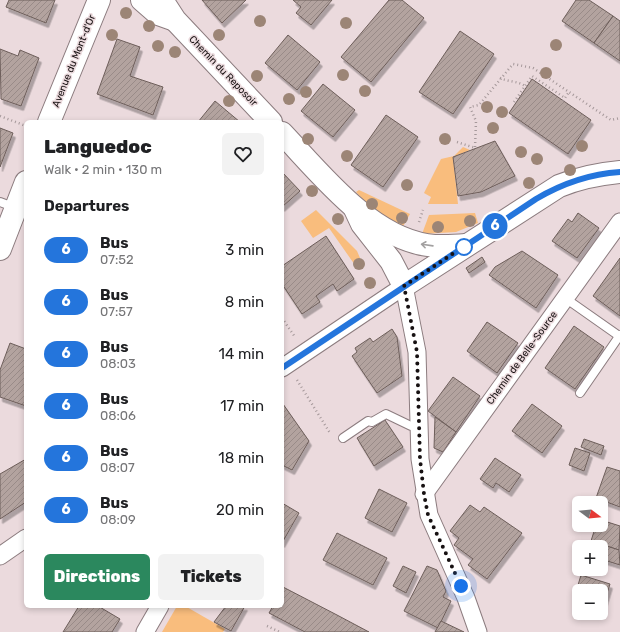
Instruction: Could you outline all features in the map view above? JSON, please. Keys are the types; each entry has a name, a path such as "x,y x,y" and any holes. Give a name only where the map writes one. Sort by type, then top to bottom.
{"street":[{"name":"Avenue du Mont-d'Or","path":"50,120 99,0"},
{"name":"Chemin du Reposoir","path":"142,0 158,14 175,20"},
{"name":"Chemin du Reposoir","path":"162,0 175,20 270,120"},
{"path":"284,135 355,208 379,225 412,242 432,245 466,245"},
{"path":"284,367 466,245 559,186 586,177 620,172"},
{"path":"0,249 8,205 24,185"},
{"path":"355,208 362,224 391,261 404,286 417,352 420,459 428,515 466,598 478,632"},
{"name":"Chemin de Belle-Source","path":"424,494 620,222"},
{"path":"0,556 24,539"},
{"path":"145,632 159,608"}],"lane":[{"path":"566,298 620,336 580,392"},
{"path":"343,438 368,421 372,422 386,414 411,426 419,426"}],"path":[{"path":"457,142 475,148 476,121 470,107 479,105 513,64 526,66 536,71 611,120 620,118"},
{"path":"514,102 532,76 564,99 569,92"},
{"path":"500,78 511,83 520,83 525,86"},
{"path":"0,116 24,125"},
{"path":"284,321 295,337"},
{"path":"297,380 332,434"},
{"path":"267,626 280,632"}],"shaded area":[{"path":"463,147 470,150 453,157 458,204 428,204 431,197 424,193 441,159 454,156"},
{"path":"359,190 410,214 402,228 366,203 356,192"},
{"path":"316,210 357,251 363,265 357,268 329,228 313,238 301,221"},
{"path":"475,213 478,223 456,232 422,234 429,215"},
{"path":"176,608 188,608 225,629 223,632 162,632"}],"building":[{"path":"9,0 55,0 46,23 6,7"},
{"path":"202,0 246,0 222,23"},
{"path":"293,0 332,0 311,25 296,13 301,7"},
{"path":"389,0 402,0 424,18 371,82 341,57"},
{"path":"576,0 589,0 613,16 594,43 562,21"},
{"path":"613,16 620,21 620,61 594,43"},
{"path":"460,31 494,54 453,114 419,92"},
{"path":"288,35 320,62 297,90 265,63"},
{"path":"117,39 140,47 130,76 163,87 153,115 97,94"},
{"path":"0,49 18,56 20,50 39,58 21,106 1,99"},
{"path":"532,79 591,120 568,154 509,113"},
{"path":"323,84 355,110 333,137 301,111"},
{"path":"215,101 238,120 200,120"},
{"path":"386,115 418,137 383,187 351,165"},
{"path":"0,128 13,133 0,167"},
{"path":"495,141 515,176 481,192 458,196 453,157"},
{"path":"284,174 300,191 284,205"},
{"path":"578,213 599,228 577,258 552,241 568,219 572,222"},
{"path":"326,236 354,279 337,291 333,284 316,296 320,302 302,314 284,287 284,265"},
{"path":"522,251 558,275 536,308 489,275 495,267"},
{"path":"482,257 485,262 469,273 466,268"},
{"path":"620,258 620,316 593,296"},
{"path":"487,322 518,343 497,373 467,351"},
{"path":"574,326 604,347 575,389 545,368"},
{"path":"392,329 397,337 402,376 377,393 352,356 357,352 355,348 370,338 373,342"},
{"path":"10,343 24,348 24,405 0,397 0,370"},
{"path":"453,377 480,396 456,432 428,411"},
{"path":"532,404 562,426 542,453 512,431"},
{"path":"284,405 309,441 292,470 284,466"},
{"path":"435,417 456,432 443,452 434,448"},
{"path":"385,420 403,447 374,466 357,438"},
{"path":"584,439 604,446 601,455 581,447"},
{"path":"575,448 590,453 584,471 569,465"},
{"path":"495,458 521,475 509,492 496,483 493,488 480,479"},
{"path":"24,460 24,503 0,519 0,474"},
{"path":"607,467 620,471 620,507 608,502 608,496 597,496"},
{"path":"379,489 407,503 392,532 365,518"},
{"path":"284,504 299,513 284,539"},
{"path":"470,505 480,512 484,507 522,533 487,579 468,565 473,559 454,545 459,538 450,531"},
{"path":"608,522 620,526 619,550 608,546 608,540 591,540 594,532 608,532"},
{"path":"337,533 387,558 373,585 323,560"},
{"path":"608,546 619,550 620,565 608,561"},
{"path":"403,566 416,572 406,593 393,586"},
{"path":"427,566 437,570 446,591 443,597 451,601 438,628 404,611"},
{"path":"581,576 584,576 610,584 608,590 608,584 578,584"},
{"path":"284,588 369,632 305,632 269,613 272,608 284,608"},
{"path":"78,608 101,608 120,619 112,632 63,632"},
{"path":"224,608 244,608 231,631 214,622"},
{"path":"441,621 464,632 435,632"}],"bus line":[{"name":"6","path":"284,367 536,199 559,186 579,178 620,172"}],"route":[{"path":"461,586 428,515 424,494 420,459 417,352 404,286 466,245 464,247"}]}
